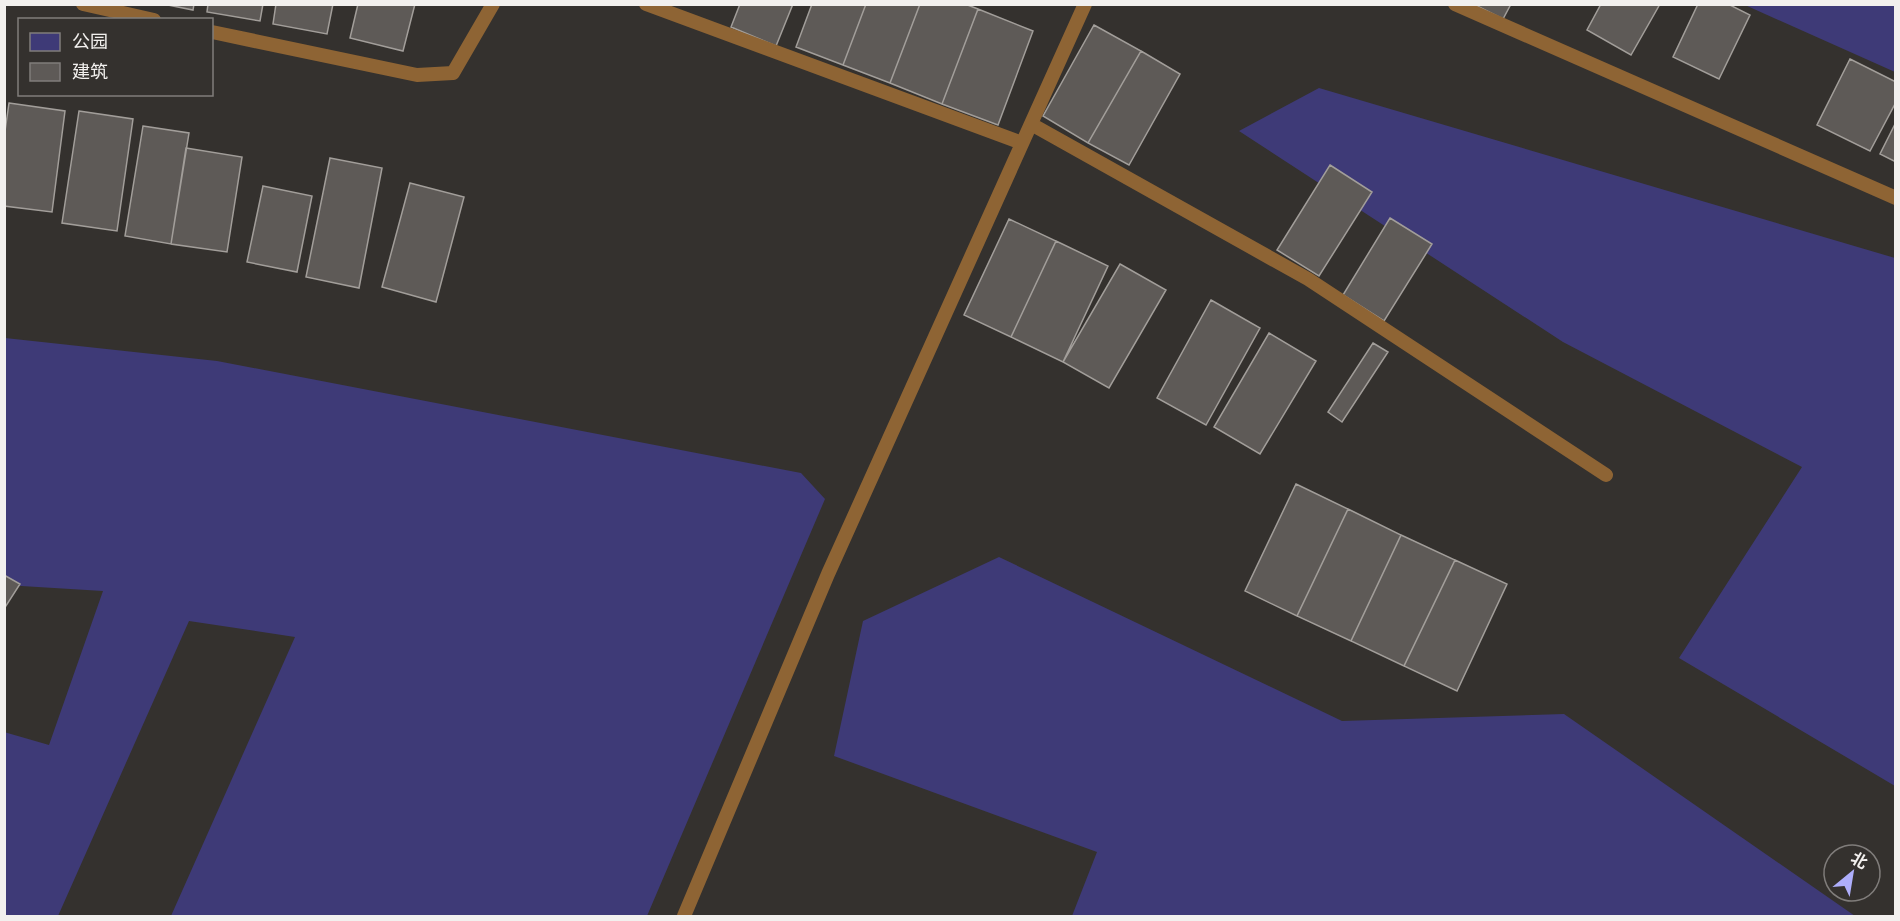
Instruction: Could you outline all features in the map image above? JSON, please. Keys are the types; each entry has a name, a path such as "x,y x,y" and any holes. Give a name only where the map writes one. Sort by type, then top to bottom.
{"lane":[{"path":"83,4 145,18"},
{"path":"213,32 417,75 453,73 493,4"},
{"path":"645,4 1022,143"},
{"path":"684,916 828,574 1085,4"},
{"path":"1455,4 1896,198"},
{"path":"1031,124 1308,279 1606,475"}],"green space":[{"path":"1745,5 1895,5 1895,72"},
{"path":"1319,88 1895,258 1895,786 1679,658 1802,467 1563,342 1239,131"},
{"path":"5,338 217,361 801,473 825,499 647,916 171,916 295,637 189,621 58,916 5,916 4,732 49,745 103,591 5,585"},
{"path":"999,557 1342,721 1564,714 1822,893 1822,903 1836,903 1855,916 1072,916 1097,852 834,756 863,621"}],"building":[{"path":"163,4 194,4 193,10"},
{"path":"208,4 263,4 260,21 207,12"},
{"path":"276,4 333,4 327,34 273,24"},
{"path":"358,4 415,4 403,51 350,38"},
{"path":"740,4 793,4 776,46 731,27"},
{"path":"812,4 866,4 843,65 796,47"},
{"path":"866,4 920,4 890,83 843,65"},
{"path":"920,4 965,4 978,9 942,104 890,83"},
{"path":"1473,4 1511,4 1503,19"},
{"path":"1601,4 1660,4 1631,55 1587,30"},
{"path":"1698,4 1728,4 1750,15 1719,79 1673,57"},
{"path":"978,9 1033,31 998,125 942,104"},
{"path":"1094,25 1141,51 1088,143 1043,116"},
{"path":"1141,51 1180,74 1129,165 1088,143"},
{"path":"1850,59 1896,82 1896,102 1870,151 1817,125"},
{"path":"9,103 65,111 52,212 4,206 4,138"},
{"path":"79,111 133,119 117,231 62,223"},
{"path":"1896,122 1896,162 1880,154"},
{"path":"143,126 189,133 171,244 125,236"},
{"path":"186,148 242,157 227,252 171,244"},
{"path":"330,158 382,168 359,288 306,277"},
{"path":"1330,165 1372,192 1319,276 1277,250"},
{"path":"410,183 464,197 436,302 382,287"},
{"path":"263,186 312,196 297,272 247,262"},
{"path":"1390,218 1432,244 1384,321 1343,295"},
{"path":"1009,219 1056,241 1011,337 964,315"},
{"path":"1056,241 1108,266 1063,362 1011,337"},
{"path":"1120,264 1166,290 1109,388 1063,362"},
{"path":"1211,300 1260,328 1206,425 1157,398"},
{"path":"1269,333 1316,361 1260,454 1214,427"},
{"path":"1373,343 1388,352 1342,422 1328,412"},
{"path":"1296,484 1348,509 1297,616 1245,591"},
{"path":"1348,509 1401,535 1351,641 1297,616"},
{"path":"1401,535 1455,560 1404,666 1351,641"},
{"path":"1455,560 1507,584 1457,691 1404,666"},
{"path":"4,575 20,584 4,609"}]}
